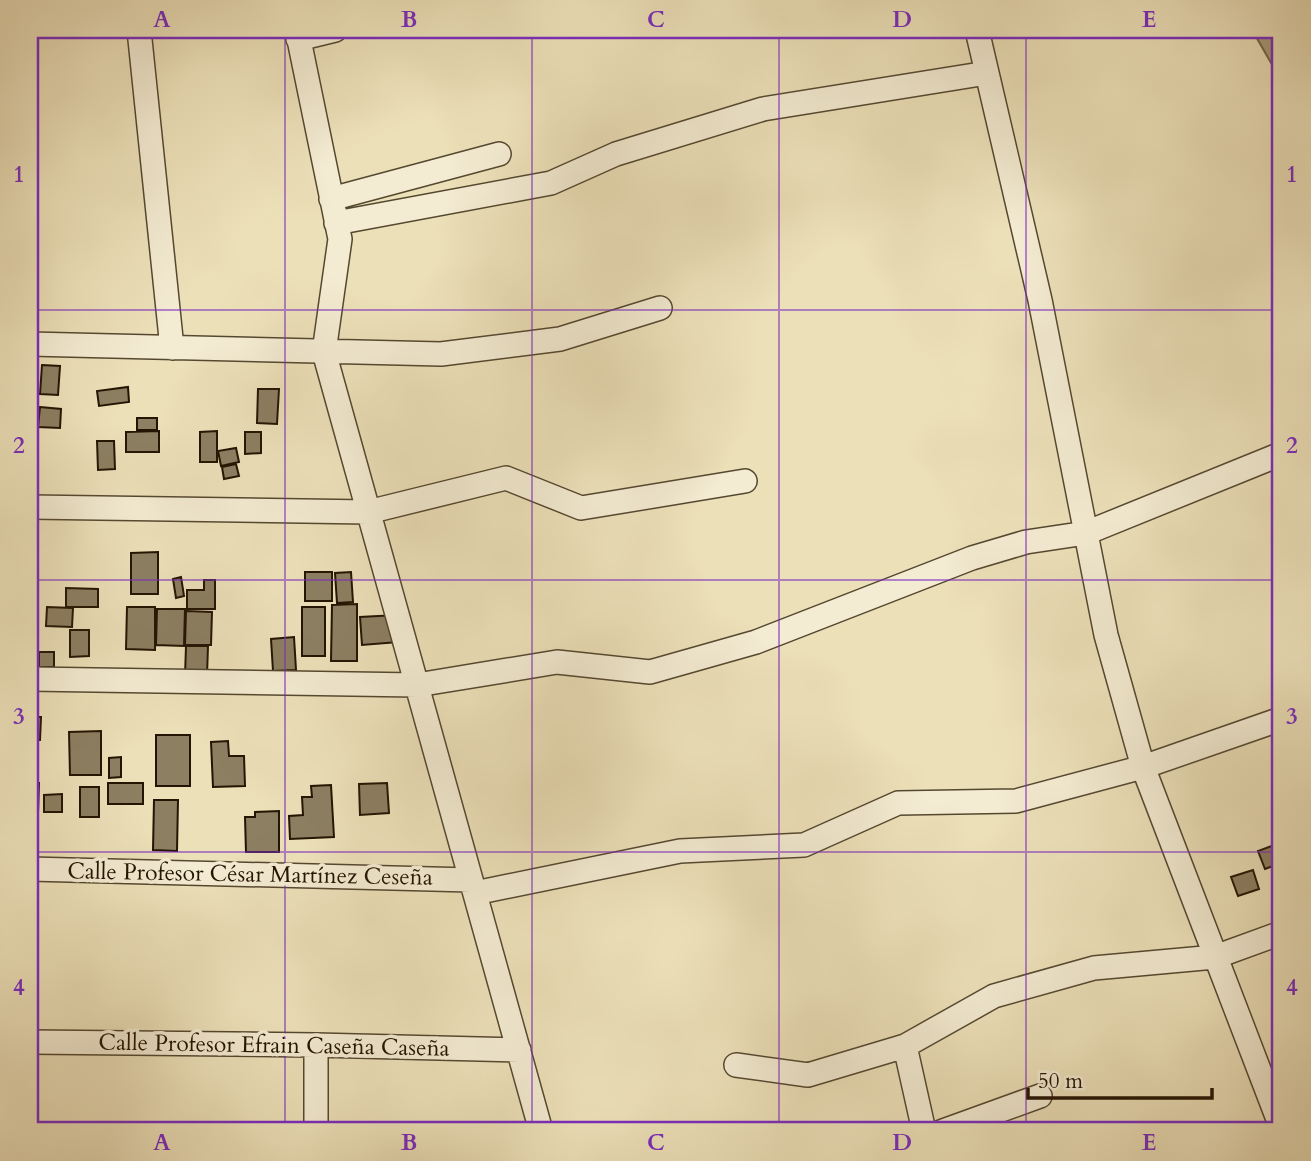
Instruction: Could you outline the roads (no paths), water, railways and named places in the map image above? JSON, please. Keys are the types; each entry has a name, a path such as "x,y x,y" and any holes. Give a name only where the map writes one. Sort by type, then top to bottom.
{"street":[{"path":"139,30 172,348"},
{"path":"335,30 298,34 340,239 324,352 541,1131"},
{"path":"977,30 1040,300 1106,635 1143,768 1281,1127"},
{"path":"336,223 551,183 616,155 763,109 987,73"},
{"path":"331,199 499,154"},
{"path":"30,344 441,354 561,339 660,307"},
{"path":"30,679 417,685 557,662 650,672 756,642 972,558 1026,541 1086,533 1281,454"},
{"path":"30,508 368,512 506,478 582,508 745,481"},
{"name":"Calle Profesor César Martínez Ceseña","path":"30,869 473,886 680,851 804,845 898,803 1016,801 1143,768 1281,719"},
{"path":"736,1065 808,1075 905,1046 995,996 1094,968 1215,957 1281,933"},
{"name":"Calle Profesor Efrain Caseña Caseña","path":"30,1042 519,1050"},
{"path":"316,1045 316,1131"},
{"path":"905,1046 923,1131"},
{"path":"943,1131 1040,1096"}]}
